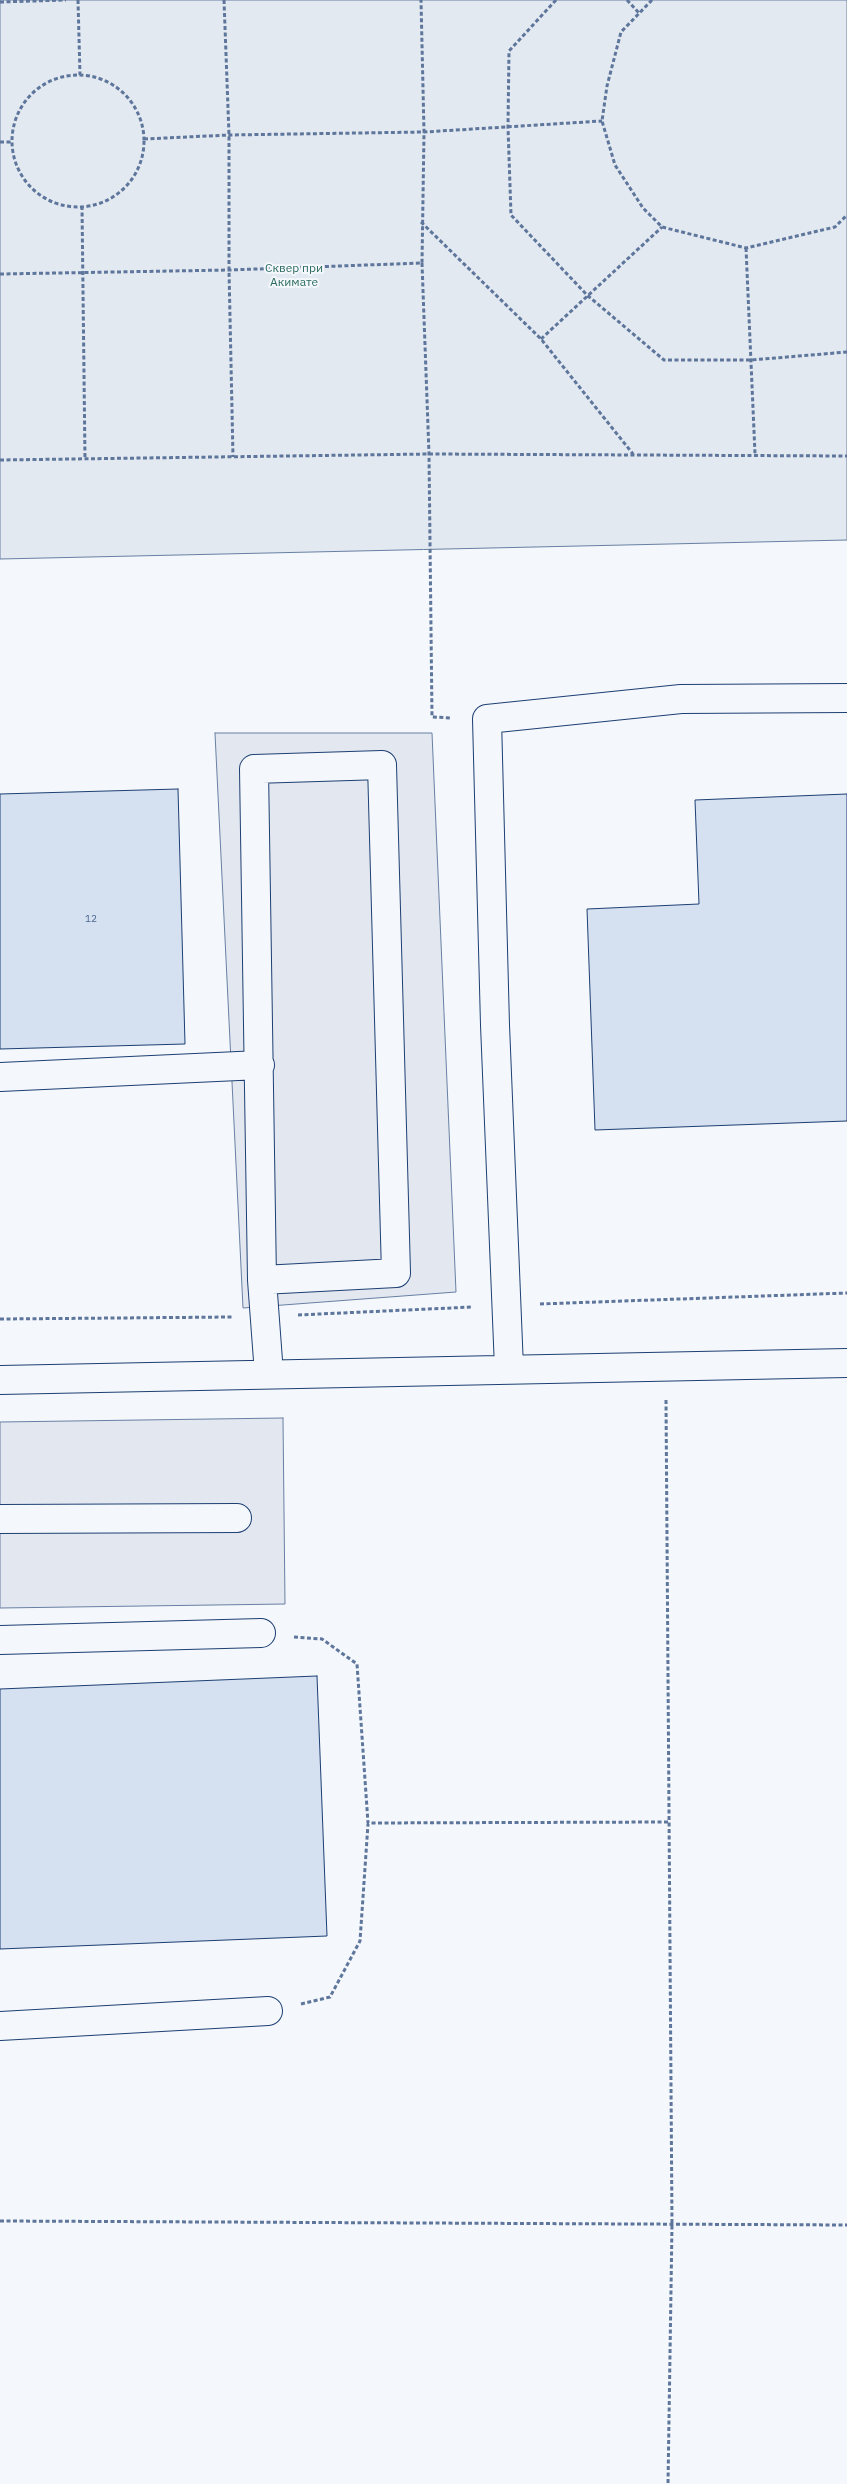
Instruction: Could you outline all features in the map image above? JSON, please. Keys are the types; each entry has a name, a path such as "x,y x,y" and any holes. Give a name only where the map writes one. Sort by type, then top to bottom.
{"street":[{"path":"509,1368 487,719 681,699 847,698"},
{"path":"262,1280 396,1273 382,765 254,768 262,1280 270,1374"},
{"path":"0,1077 260,1065"},
{"path":"0,1380 509,1368 847,1363"},
{"path":"0,1519 237,1518"},
{"path":"0,1640 261,1633"},
{"path":"0,2026 268,2011"}],"path":[{"path":"0,2 66,0"},
{"path":"78,0 80,75"},
{"path":"224,0 229,135 229,270 233,457"},
{"path":"421,0 424,132 421,221 429,454 432,717 487,719"},
{"path":"556,0 509,51 508,126 511,214 587,295 664,360 751,360 847,352"},
{"path":"627,0 639,12"},
{"path":"652,0 621,32 607,86 602,121 615,165 642,208 662,227 746,248 835,227 847,215"},
{"path":"80,75 104,80 121,90 133,104 142,121 144,139 142,158 135,176 123,190 107,201 70,207 52,202 36,192 23,178 15,161 12,142 14,124 21,106 34,92 49,81 80,75"},
{"path":"144,139 229,135 424,132 602,121"},
{"path":"0,142 12,142"},
{"path":"82,206 85,460"},
{"path":"421,221 541,339 633,454"},
{"path":"541,339 662,227"},
{"path":"746,248 755,454"},
{"path":"0,274 229,270 422,263"},
{"path":"0,460 429,454 755,454 847,456"},
{"path":"0,1319 265,1317 506,1305 683,1301 847,1293"},
{"path":"666,1365 672,2224 668,2484"},
{"path":"261,1633 322,1639 357,1664 368,1823 360,1941 356,1949 330,1997 268,2011"},
{"path":"368,1823 669,1822"},
{"path":"0,2220 847,2225"}],"green space":[{"name":"Сквер при Акимате","path":"0,0 847,0 847,540 0,559"}],"shaded area":[{"path":"215,733 432,733 456,1292 243,1308"},
{"path":"283,1418 285,1604 0,1608 0,1422"}],"building":[{"path":"178,789 185,1044 0,1049 0,794"},
{"path":"847,794 847,1121 595,1130 587,909 699,904 695,800"},
{"path":"317,1676 327,1936 0,1949 0,1689"}]}
